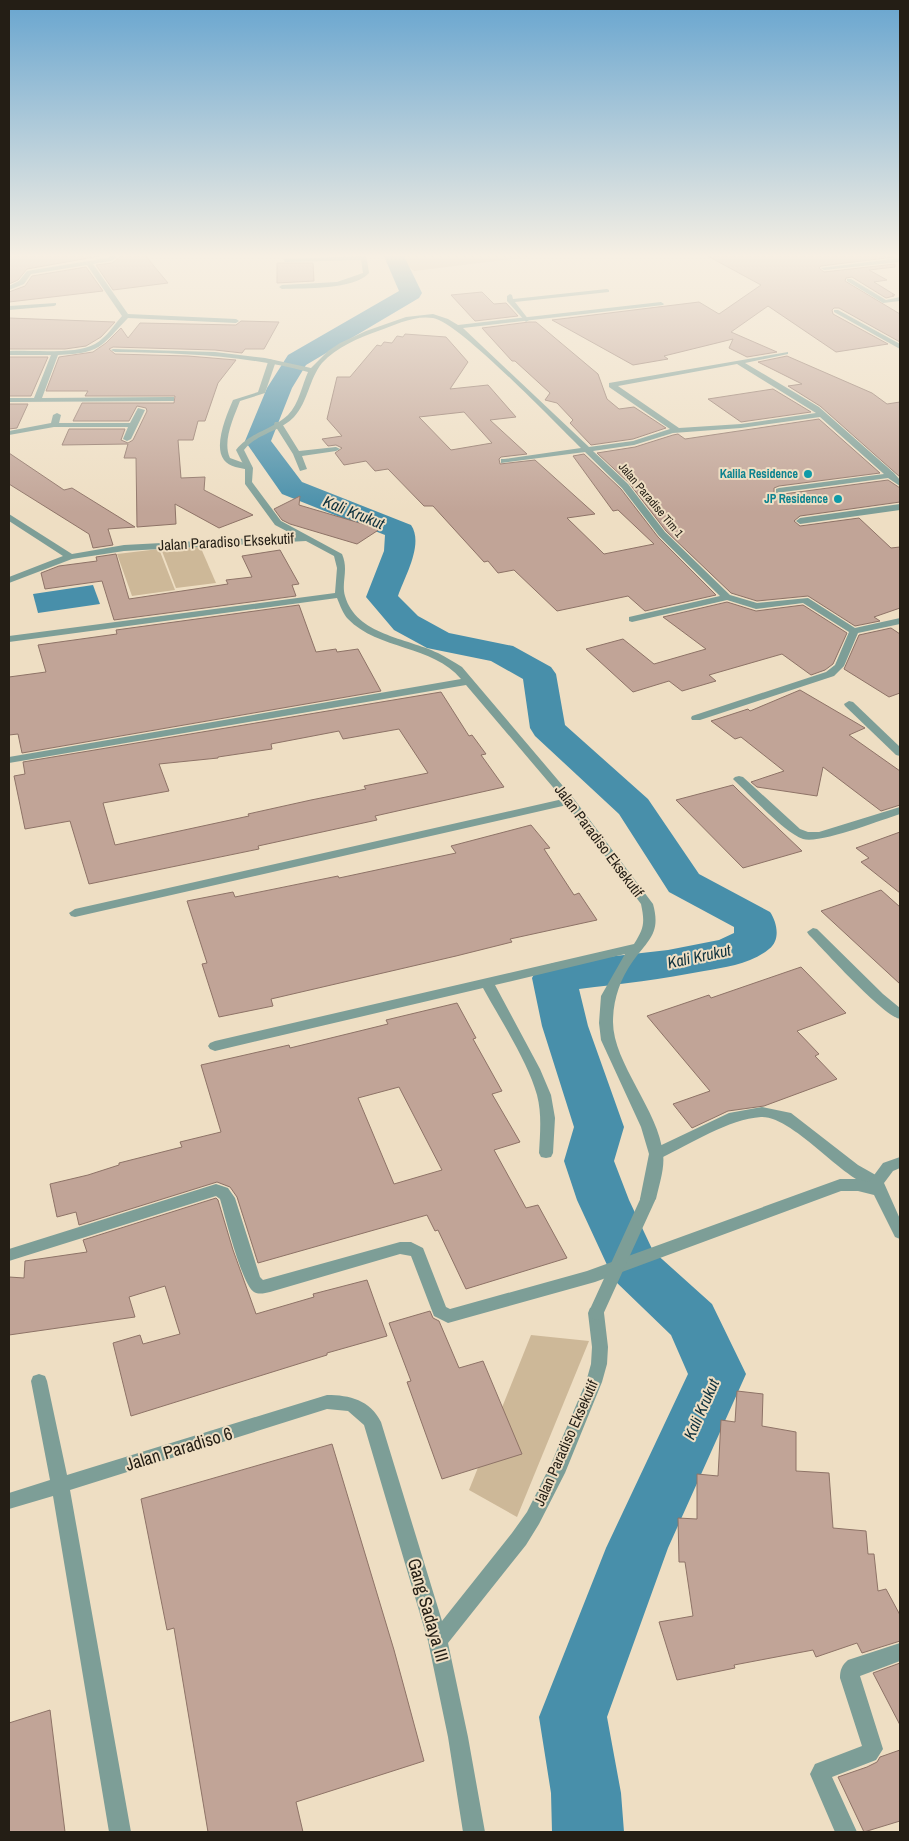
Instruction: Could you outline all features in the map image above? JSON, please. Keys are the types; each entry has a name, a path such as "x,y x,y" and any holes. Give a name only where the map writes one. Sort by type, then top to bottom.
{"street":[{"path":"9,353 91,349 104,340"},
{"name":"Jalan Paradise Tim 1","path":"309,370 352,340"},
{"name":"Jalan Paradise Tim 1","path":"471,340 625,486 658,529 693,566 727,597"},
{"path":"887,340 900,347"},
{"path":"115,350 171,352 275,362 309,370 291,416 247,441 240,450 249,468 248,482 278,523 307,538"},
{"path":"37,400 56,352"},
{"path":"677,430 612,385 786,352"},
{"path":"249,468 228,460 224,455 226,429 238,400 261,393 275,362"},
{"path":"739,362 795,395 822,414 900,484"},
{"path":"9,400 171,399"},
{"path":"127,439 141,410"},
{"path":"504,462 634,443 677,430 723,428 822,414"},
{"path":"54,425 57,415"},
{"path":"9,432 54,425 133,425"},
{"path":"274,426 297,454 303,468"},
{"path":"297,454 336,449"},
{"path":"779,491 890,475"},
{"path":"800,521 900,507"},
{"path":"9,517 70,558"},
{"name":"Jalan Paradiso Eksekutif","path":"9,580 70,558 149,545 307,538 330,548 338,554 341,560 340,594 351,617 373,632 449,662 469,680 570,801 647,904 651,920 648,931 639,947 627,960 608,996 606,1023 608,1040 648,1127 656,1154 648,1198 596,1313 600,1347 599,1364 594,1382 559,1467 533,1518 519,1539 438,1641"},
{"path":"9,639 340,594"},
{"path":"632,619 727,597 746,604 763,606 805,600 848,629 854,630 900,622"},
{"path":"696,718 830,674 839,666 854,630"},
{"path":"9,760 469,680"},
{"path":"849,704 900,753"},
{"path":"739,779 796,831 806,836 820,835 900,810"},
{"path":"75,913 570,801"},
{"path":"813,932 878,997 900,1015"},
{"path":"215,1046 639,947"},
{"path":"487,982 533,1069 544,1095 548,1118 546,1152"},
{"path":"656,1154 734,1117 762,1112 786,1118 878,1187 900,1233"},
{"path":"878,1187 888,1167 900,1162"},
{"path":"9,1255 216,1190 223,1192 227,1198 254,1280 259,1287 270,1286 400,1248 411,1248 417,1252 440,1311 448,1316 589,1278 840,1185 878,1187"},
{"path":"39,1381 60,1486 120,1832"},
{"name":"Jalan Paradiso 6","path":"9,1501 326,1402 349,1402"},
{"name":"Gang Sadaya III","path":"349,1402 364,1410 372,1422 438,1641 458,1737 474,1832"},
{"path":"846,1832 820,1774 822,1770 869,1753 873,1749 850,1678 850,1672 854,1667 900,1652"}],"shaded area":[{"path":"200,546 216,583 176,588 162,551"},
{"path":"159,549 175,590 132,596 117,554"},
{"path":"531,1335 589,1341 517,1517 469,1490"}],"water":[{"path":"93,585 100,604 38,613 33,594"}],"building":[{"path":"9,340 96,340 86,346 65,349 9,349"},
{"path":"109,340 269,340 264,349 245,349 242,353 215,350 113,347 109,349 115,354 188,356 236,360 218,383 205,421 198,421 193,440 178,440 181,478 205,477 204,490 253,515 219,528 175,504 176,524 137,527 136,458 124,458 128,444 62,445 69,429 125,429 121,440 128,443 133,440 147,411 146,408 137,406 129,421 73,421 82,403 174,403 175,396 85,396 88,391 46,391 59,357 93,352"},
{"path":"394,340 449,340 468,362 450,389 488,385 516,417 490,420 527,454 501,457 499,459 500,464 535,460 595,514 567,518 604,554 654,544 618,510 613,511 573,456 584,454 621,489 658,537 716,595 645,611 628,596 557,611 514,570 498,573 488,561 484,562 433,506 424,506 388,469 375,471 366,461 344,465 335,453 342,448 336,445 328,446 322,439 342,436 327,419 337,377 350,377 377,345 381,346 384,342 392,343","holes":["464,412 492,443 451,450 419,417"]},
{"path":"493,340 557,340 598,374 607,399 619,409 634,407 666,428 633,439 591,445 570,423 573,420 557,403 545,400 550,393 515,361 512,361"},
{"path":"588,340 729,340 664,356 668,359 633,365"},
{"path":"733,340 749,340 777,352 747,357 729,348"},
{"path":"818,340 881,340 888,344 836,352"},
{"path":"787,356 872,393 887,404 900,402 900,477 820,406 788,386 802,384 758,362"},
{"path":"9,357 48,357 31,396 9,396"},
{"path":"773,389 811,412 741,422 708,399"},
{"path":"9,404 28,404 17,428 9,429"},
{"path":"819,419 880,473 779,486 774,488 774,493 776,495 888,480 900,488 900,502 800,516 794,521 800,526 859,518 891,548 900,547 900,608 874,617 880,621 855,626 808,596 757,601 731,593 666,531 629,483 597,453 635,447 678,434 685,439"},
{"path":"9,453 64,490 72,488 135,527 108,529 113,545 93,548 89,534 9,484"},
{"path":"300,496 299,505 380,529 357,544 282,520 274,509"},
{"path":"280,550 299,584 292,585 296,596 114,620 102,581 45,589 41,573 59,566 97,561 96,557 116,554 129,599 228,584 226,580 252,577 242,556"},
{"path":"727,602 756,611 803,605 847,633 833,664 825,670 811,675 782,654 709,675 716,681 682,691 669,681 633,692 586,649 623,639 654,664 706,649 663,617"},
{"path":"299,605 316,652 336,649 337,652 358,649 381,691 22,753 18,734 9,735 9,677 46,672 38,645 117,634 116,630"},
{"path":"891,628 900,634 900,693 889,697 844,669 859,635"},
{"path":"800,690 865,728 849,735 900,771 900,805 881,811 823,767 817,796 757,787 751,782 784,771 741,737 735,739 711,721 748,709 750,711"},
{"path":"441,692 469,736 472,735 486,754 481,755 504,787 375,816 377,820 258,846 259,849 89,884 70,821 25,829 14,776 25,774 23,762","holes":["399,729 428,773 364,786 366,789 248,814 249,816 115,845 103,803 169,791 159,764 218,758 272,749 271,744 339,731 343,739"]},
{"path":"733,785 802,851 743,868 676,800"},
{"path":"531,825 550,848 544,849 574,895 579,893 597,920 510,939 512,942 271,999 273,1006 219,1017 202,964 207,963 187,901 233,892 235,897 338,876 339,878 456,853 451,846"},
{"path":"900,832 900,893 861,862 869,858 856,848"},
{"path":"881,890 900,907 900,984 821,911"},
{"path":"801,967 846,1013 797,1031 819,1054 815,1056 837,1079 764,1106 728,1111 692,1128 673,1104 710,1091 647,1016 709,995 711,998"},
{"path":"457,1003 476,1038 473,1039 502,1091 492,1094 520,1142 494,1150 526,1208 538,1205 567,1258 466,1289 438,1230 435,1231 427,1215 258,1263 237,1197 230,1187 217,1182 79,1225 76,1212 57,1217 50,1184 88,1175 119,1165 119,1163 182,1147 180,1142 221,1132 201,1065 289,1045 290,1048 388,1024 386,1020","holes":["399,1087 442,1170 394,1184 358,1098"]},
{"path":"216,1198 256,1314 314,1297 313,1294 367,1280 387,1336 327,1353 327,1355 131,1416 113,1343 140,1335 143,1344 180,1334 165,1286 129,1297 135,1317 9,1335 9,1277 24,1278 25,1261 87,1252 83,1240"},
{"path":"430,1311 433,1318 439,1321 459,1368 483,1361 522,1454 442,1479 407,1382 411,1381 389,1323"},
{"path":"737,1391 763,1394 762,1426 796,1432 796,1471 829,1473 833,1528 866,1531 868,1554 874,1554 878,1591 886,1589 900,1615 900,1641 862,1653 857,1643 816,1657 813,1650 734,1665 735,1668 677,1680 659,1622 693,1616 685,1562 679,1562 678,1518 697,1519 697,1474 718,1476 721,1420 735,1422"},
{"path":"332,1444 394,1650 424,1761 296,1802 303,1832 208,1832 174,1628 167,1630 141,1499"},
{"path":"900,1663 900,1725 873,1673"},
{"path":"50,1710 65,1832 9,1832 9,1723"},
{"path":"900,1750 900,1821 864,1832 838,1777 867,1767 877,1762 880,1757"}],"waterway":[{"name":"Kali Krukut","path":"331,340 297,360 284,378 270,409 258,441 278,471 292,488 400,531 399,551 382,597 406,623 439,641 501,653 539,674 548,728 634,807 684,883 755,921 755,939 731,952 668,964 554,978 565,1026 599,1127 589,1161 603,1200 633,1265 692,1320 717,1374 637,1548 573,1717 586,1793 588,1832"}],"place":[{"name":"Kalila Residence","path":"808,474"},
{"name":"JP Residence","path":"838,499"}]}
